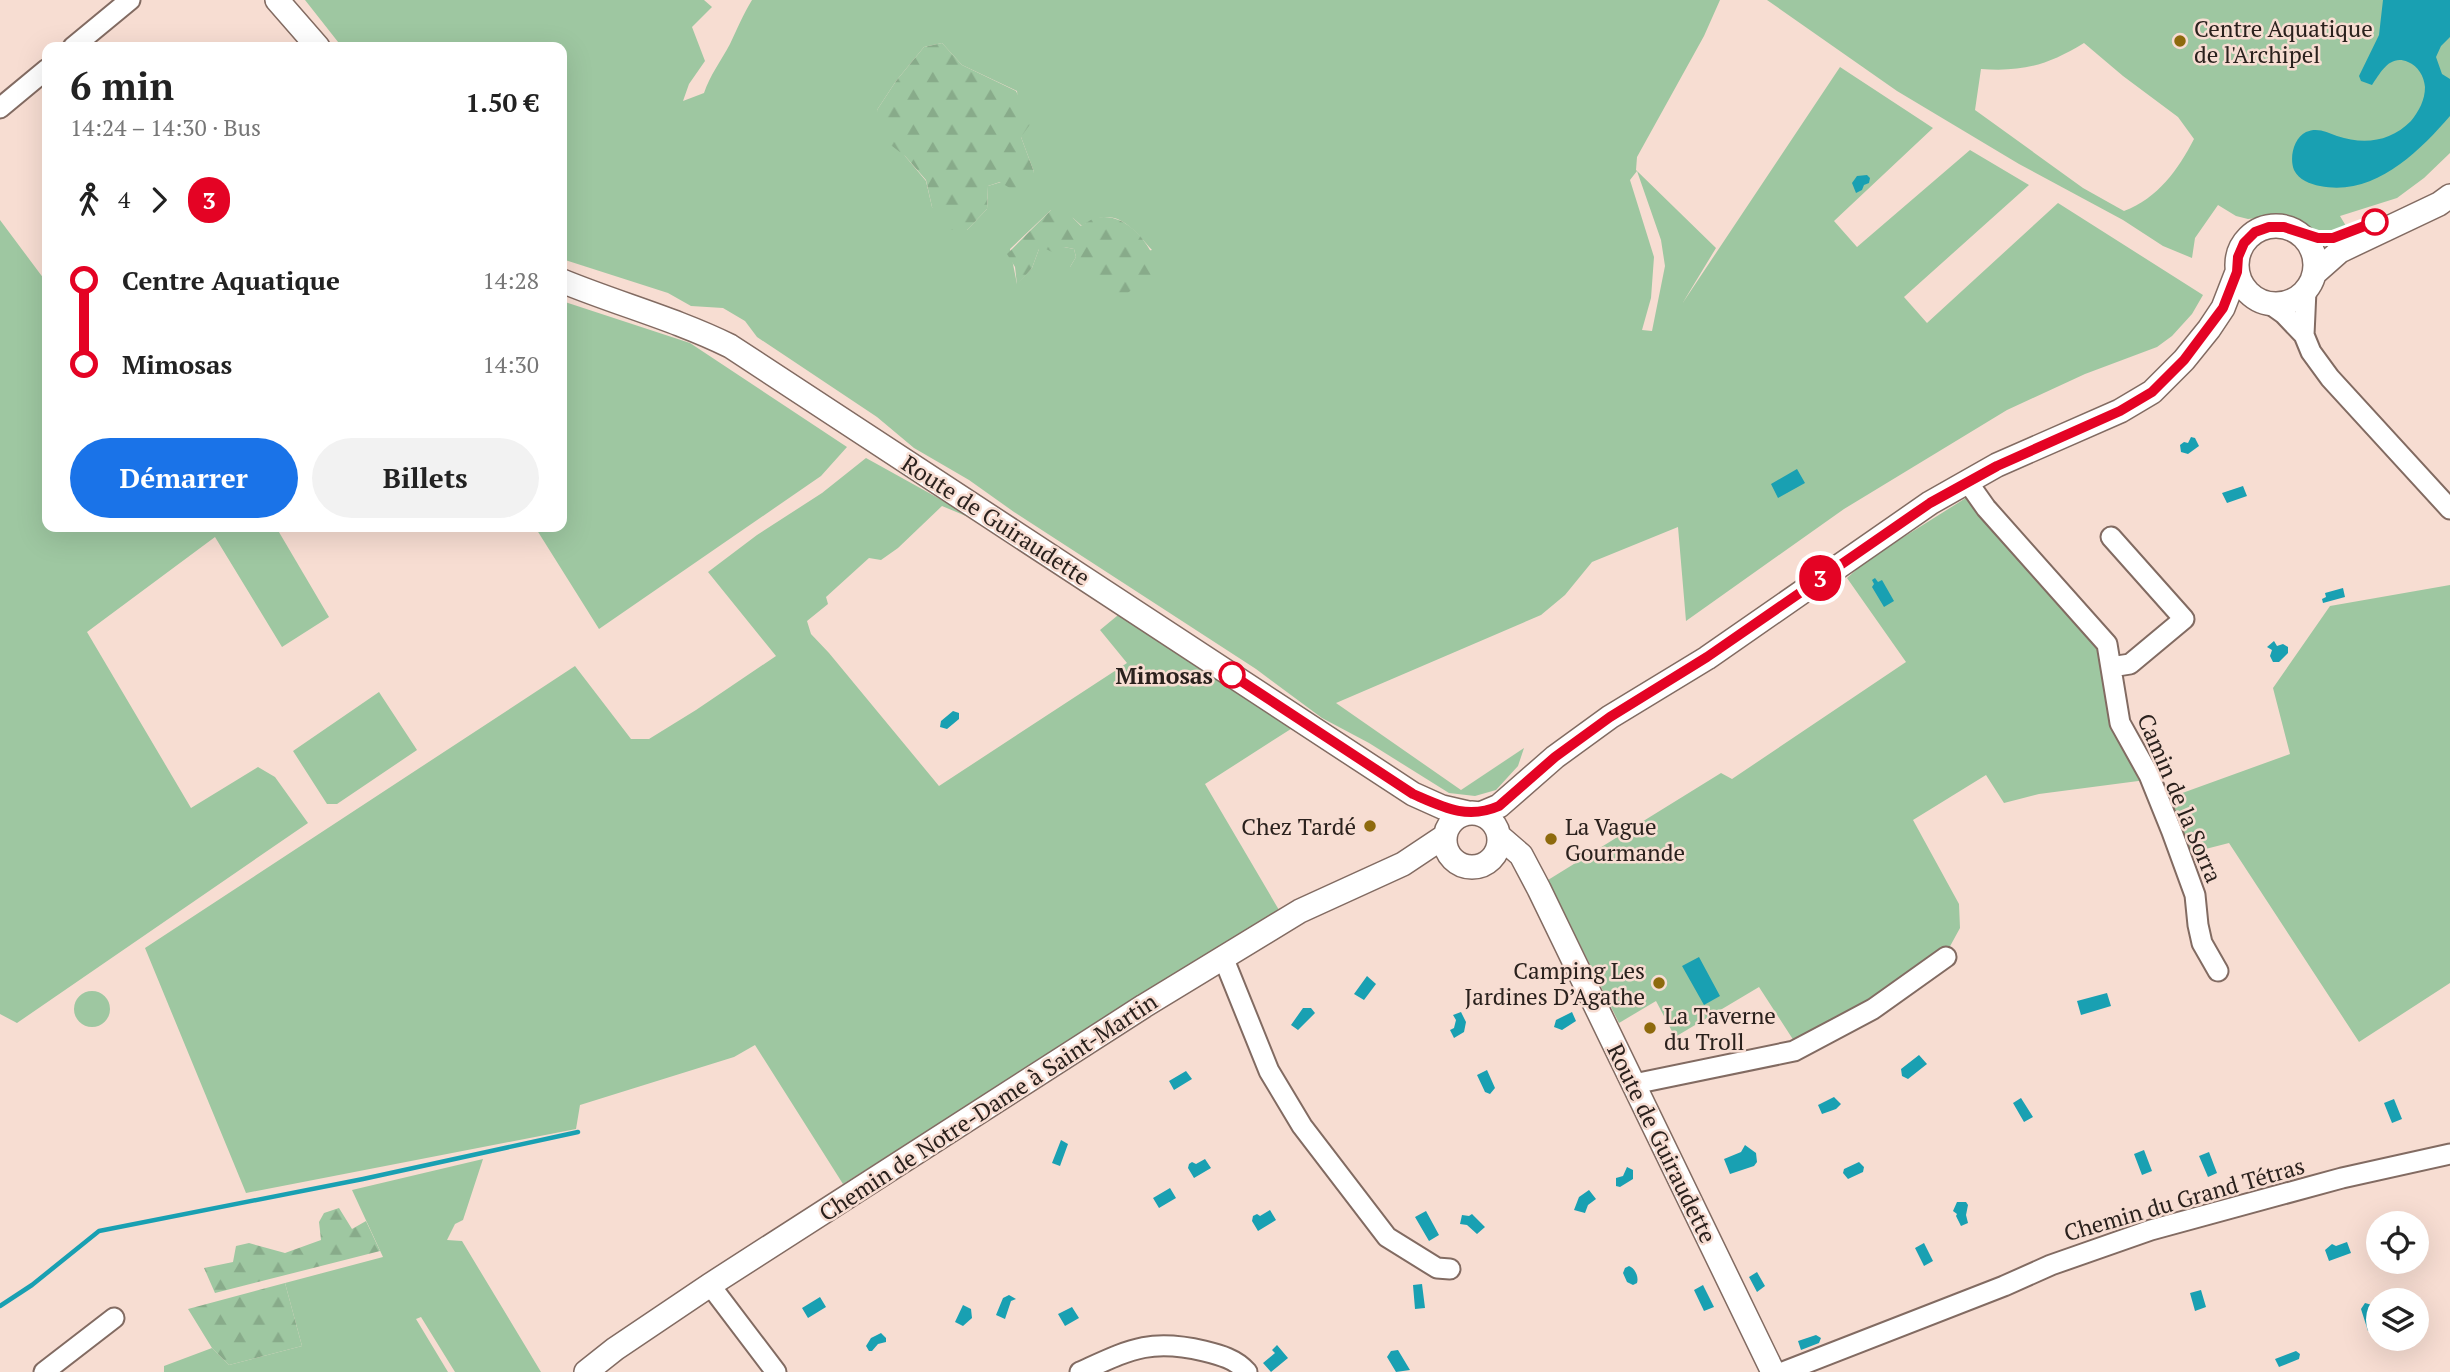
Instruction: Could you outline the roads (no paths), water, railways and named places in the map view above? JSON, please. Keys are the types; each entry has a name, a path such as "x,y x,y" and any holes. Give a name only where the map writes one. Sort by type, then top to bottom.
{"street":[{"path":"79,42 130,0"},
{"path":"267,0 304,42"},
{"path":"280,0 315,42"},
{"path":"0,108 42,73"},
{"path":"1520,787 1496,842 1483,864 1471,867 1460,864 1447,842 1452,821 1499,806 1520,787 1555,757 1610,717 1707,657 1930,503 1966,481 2031,449 2120,411 2161,384 2195,367 2234,318 2249,308 2283,304 2297,298 2340,251 2439,204 2450,196"},
{"path":"2161,384 2209,329 2223,308 2237,272 2238,257 2244,243 2255,232 2269,227 2284,227 2318,238 2333,238 2381,219 2426,210"},
{"path":"2298,233 2309,244 2315,258 2304,335"},
{"path":"2237,272 2243,287 2254,298 2284,314 2304,335 2311,352 2330,378 2450,509"},
{"name":"Route de Guiraudette","path":"567,283 696,330 763,366 1413,794 1442,807 1474,813"},
{"name":"Camin de la Sorra","path":"1966,481 1986,509 2107,644 2123,730 2148,775 2172,832 2195,895 2199,934 2218,971"},
{"path":"2111,537 2184,619 2130,664 2111,667"},
{"name":"Route de Guiraudette","path":"1413,794 1447,842"},
{"path":"1474,813 1491,820 1496,842"},
{"name":"Chemin de Notre-Dame à Saint-Martin","path":"586,1372 710,1284 1223,957 1300,911 1447,842"},
{"name":"Route de Guiraudette","path":"1496,842 1513,863 1532,876 1773,1372"},
{"path":"1223,957 1269,1071 1302,1126 1387,1237 1437,1268 1450,1269"},
{"path":"1634,1084 1794,1051 1873,1009 1946,957"},
{"name":"Chemin du Grand Tétras","path":"1783,1372 2051,1265 2151,1230 2342,1178 2450,1154"},
{"path":"710,1284 776,1372"},
{"path":"44,1372 114,1318"},
{"path":"1080,1372 1139,1348 1158,1344 1179,1345 1215,1354 1233,1360 1247,1372"}],"water":[{"path":"2383,0 2450,0 2450,37 2441,46 2436,57 2442,74 2450,79 2450,116 2409,157 2376,178 2339,188 2309,183 2294,170 2292,159 2298,139 2306,132 2318,130 2347,139 2376,140 2403,128 2421,105 2425,92 2423,79 2418,69 2408,62 2391,62 2372,85 2361,81 2359,76 2379,35"},
{"path":"1867,175 1870,178 1869,183 1856,193 1852,183 1857,176"},
{"path":"2191,437 2195,438 2199,446 2188,454 2181,452 2180,445 2188,443"},
{"path":"1797,469 1805,483 1778,498 1771,484"},
{"path":"2243,486 2247,496 2227,503 2222,493"},
{"path":"1875,578 1878,582 1882,580 1894,601 1884,607 1872,587 1872,580"},
{"path":"2343,588 2345,597 2323,603 2325,593"},
{"path":"2274,641 2277,646 2283,644 2288,647 2288,653 2279,662 2273,662 2270,656 2272,650 2267,647"},
{"path":"953,711 959,713 959,719 947,729 940,727 941,721"},
{"path":"1699,957 1720,996 1704,1005 1682,966"},
{"path":"1367,976 1376,984 1364,1000 1354,994"},
{"path":"2107,993 2111,1006 2081,1015 2077,1001"},
{"path":"1303,1008 1311,1008 1315,1013 1298,1030 1291,1025"},
{"path":"1461,1012 1466,1022 1464,1032 1454,1038 1450,1030 1454,1028 1456,1020 1453,1015"},
{"path":"1572,1012 1576,1021 1562,1030 1554,1027 1556,1020"},
{"path":"1919,1055 1927,1064 1908,1079 1902,1076 1901,1069"},
{"path":"1487,1070 1495,1088 1490,1094 1485,1092 1477,1075"},
{"path":"1186,1071 1192,1079 1174,1090 1169,1081"},
{"path":"1834,1097 1841,1104 1822,1114 1818,1105"},
{"path":"2021,1098 2033,1117 2024,1122 2013,1103"},
{"path":"2394,1099 2402,1119 2392,1123 2384,1103"},
{"path":"1061,1140 1068,1144 1060,1166 1052,1163"},
{"path":"1745,1145 1756,1153 1757,1162 1754,1166 1730,1174 1724,1159 1741,1152"},
{"path":"2144,1150 2152,1171 2142,1175 2134,1154"},
{"path":"2209,1152 2217,1173 2208,1177 2199,1156"},
{"path":"1205,1159 1211,1168 1194,1178 1188,1168 1189,1164"},
{"path":"1859,1162 1864,1167 1863,1172 1848,1179 1843,1173 1844,1169"},
{"path":"1627,1167 1633,1170 1633,1179 1620,1187 1616,1186 1616,1178 1623,1176"},
{"path":"1170,1188 1176,1198 1159,1208 1153,1198"},
{"path":"1589,1190 1596,1199 1588,1205 1585,1213 1574,1210 1579,1197"},
{"path":"1957,1202 1966,1202 1968,1205 1968,1223 1961,1226 1957,1214 1953,1211"},
{"path":"1270,1210 1276,1220 1258,1231 1252,1221 1253,1216 1260,1216"},
{"path":"1426,1211 1439,1235 1429,1241 1415,1217"},
{"path":"1472,1214 1485,1227 1477,1234 1467,1225 1460,1224 1462,1215"},
{"path":"2347,1242 2351,1253 2329,1261 2325,1250 2332,1244 2336,1246"},
{"path":"1924,1243 1933,1261 1924,1266 1915,1248"},
{"path":"1629,1266 1637,1276 1637,1283 1633,1285 1627,1282 1623,1273"},
{"path":"1757,1272 1765,1286 1757,1292 1749,1277"},
{"path":"1422,1284 1425,1308 1415,1309 1413,1285"},
{"path":"1703,1285 1714,1307 1704,1311 1694,1290"},
{"path":"2201,1290 2206,1307 2195,1311 2190,1293"},
{"path":"1009,1295 1016,1299 1011,1301 1005,1319 996,1315 1003,1298"},
{"path":"820,1297 826,1307 808,1318 802,1308"},
{"path":"2366,1303 2366,1325 2361,1309"},
{"path":"963,1305 971,1309 972,1318 963,1326 955,1322"},
{"path":"1072,1307 1079,1318 1065,1326 1058,1314"},
{"path":"881,1333 886,1342 869,1351 866,1346 871,1338"},
{"path":"1816,1335 1821,1338 1819,1343 1801,1350 1798,1341"},
{"path":"1277,1345 1288,1358 1271,1372 1263,1363 1275,1353 1272,1350"},
{"path":"1398,1350 1410,1370 1396,1372 1387,1357 1391,1351"},
{"path":"2296,1351 2300,1354 2299,1359 2279,1367 2275,1359"}],"waterway":[{"path":"0,1306 32,1285 99,1231 363,1179 578,1132"}],"place":[{"name":"Centre Aquatique de l'Archipel","path":"2180,41"},
{"name":"Mimosas","path":"1232,675"},
{"name":"Chez Tardé","path":"1370,826"},
{"name":"La Vague Gourmande","path":"1551,839"},
{"name":"Camping Les Jardines D’Agathe","path":"1659,983"},
{"name":"La Taverne du Troll","path":"1650,1028"}]}
